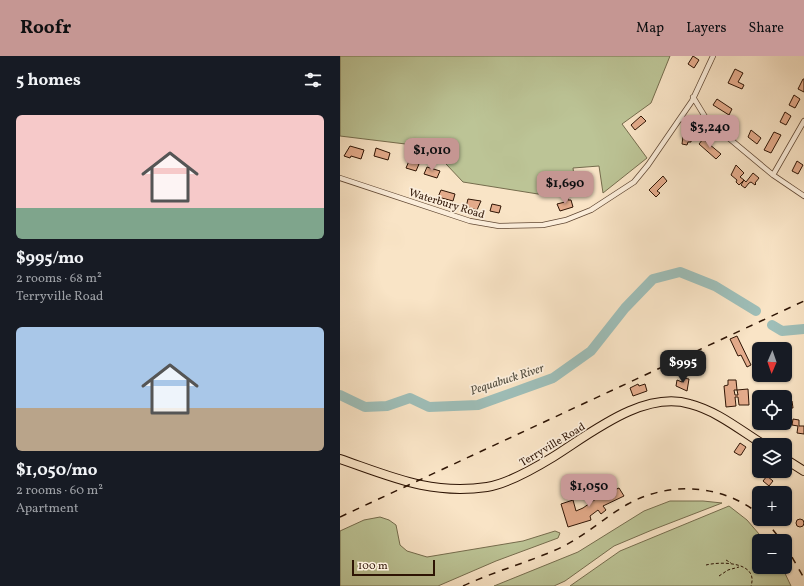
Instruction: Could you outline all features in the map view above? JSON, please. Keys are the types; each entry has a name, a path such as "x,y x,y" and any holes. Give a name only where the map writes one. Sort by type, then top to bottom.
{"highway":[{"name":"Terryville Road","path":"340,459 399,481 443,490 488,487 532,471 621,415 649,404 670,402 689,403 706,410 752,438"},
{"path":"792,463 804,471"}],"street":[{"name":"Waterbury Road","path":"340,178 470,221 499,226 543,225 566,220 591,210 634,182 648,165 693,99 713,56"},
{"path":"693,99 707,120 774,175 804,196"},
{"path":"680,119 707,120"},
{"path":"774,175 804,121"}],"path":[{"path":"726,560 745,568 752,573 753,580 751,586"},
{"path":"706,564 733,564"},
{"path":"719,576 728,570 740,567"}],"green space":[{"path":"340,56 670,56 651,103 622,124 647,158 603,193 599,166 573,168 576,192 538,194 463,182 430,147 340,136"},
{"path":"670,501 703,501 722,503 614,546 565,581 554,586 494,586 578,552 644,511"},
{"path":"729,506 747,520 759,534 752,534 752,574 785,574 791,586 570,586 620,551"},
{"path":"380,517 389,520 396,525 400,545 407,551 427,557 523,541 555,531 560,533 558,538 496,561 438,586 340,586 340,531 364,520"}],"building":[{"path":"693,56 699,60 694,68 688,64"},
{"path":"735,69 743,73 738,82 744,85 742,89 728,83"},
{"path":"804,79 804,92 798,89"},
{"path":"794,95 800,99 795,108 789,105"},
{"path":"717,99 732,109 729,115 713,105"},
{"path":"785,112 791,116 786,125 780,122"},
{"path":"641,116 646,121 635,130 631,125"},
{"path":"684,129 692,130 691,142 688,142 687,145 682,144"},
{"path":"751,130 761,138 757,144 748,137"},
{"path":"774,132 781,135 771,153 764,150"},
{"path":"703,139 721,154 716,159 699,144"},
{"path":"350,146 364,150 361,159 351,156 350,158 344,156"},
{"path":"376,148 390,153 388,160 374,156"},
{"path":"409,161 419,164 416,171 406,168"},
{"path":"797,161 803,165 798,174 792,171"},
{"path":"736,165 744,173 740,177 744,180 739,185 736,182 737,180 731,175"},
{"path":"427,167 440,171 437,178 424,174"},
{"path":"753,173 759,178 755,183 756,184 755,185 751,182 745,188 741,185 744,180 746,182"},
{"path":"663,176 667,181 657,191 660,193 656,197 649,190"},
{"path":"441,190 455,194 453,201 438,197"},
{"path":"568,198 568,200 571,200 573,207 560,211 557,204 565,202 564,199"},
{"path":"468,199 481,201 477,210 466,207"},
{"path":"492,204 501,206 499,213 490,211"},
{"path":"737,336 751,365 747,367 741,355 738,356 730,339"},
{"path":"683,378 689,379 687,391 676,386 677,380 682,382"},
{"path":"728,380 736,380 737,390 748,389 749,405 739,405 738,397 735,397 736,406 726,407 724,386 728,385","holes":["734,390 737,390 738,395 735,395"]},
{"path":"638,384 639,386 645,384 647,391 633,396 630,388"},
{"path":"793,419 799,420 799,426 804,426 804,434 797,433 798,426 792,425"},
{"path":"740,443 746,447 741,455 739,455 734,452"},
{"path":"765,478 769,478 773,481 769,486 763,481"},
{"path":"619,488 624,496 603,506 606,510 601,514 598,510 590,516 591,520 568,527 561,504 573,500 576,511 600,496"},
{"path":"798,519 802,519 804,523 802,527 798,527 796,525 796,521"}],"waterway":[{"name":"Pequabuck River","path":"340,395 365,407 387,406 410,398 429,407 478,405 553,378 591,351 625,308 653,279 680,272 715,286 756,311"},
{"name":"Pequabuck River","path":"772,325 782,331 804,329"}],"railway":[{"path":"340,517 804,301"},
{"path":"463,586 562,547 628,504 661,492 678,489 695,489 712,492 729,497 752,509"},
{"path":"770,526 776,534"},
{"path":"792,557 804,578"}]}
